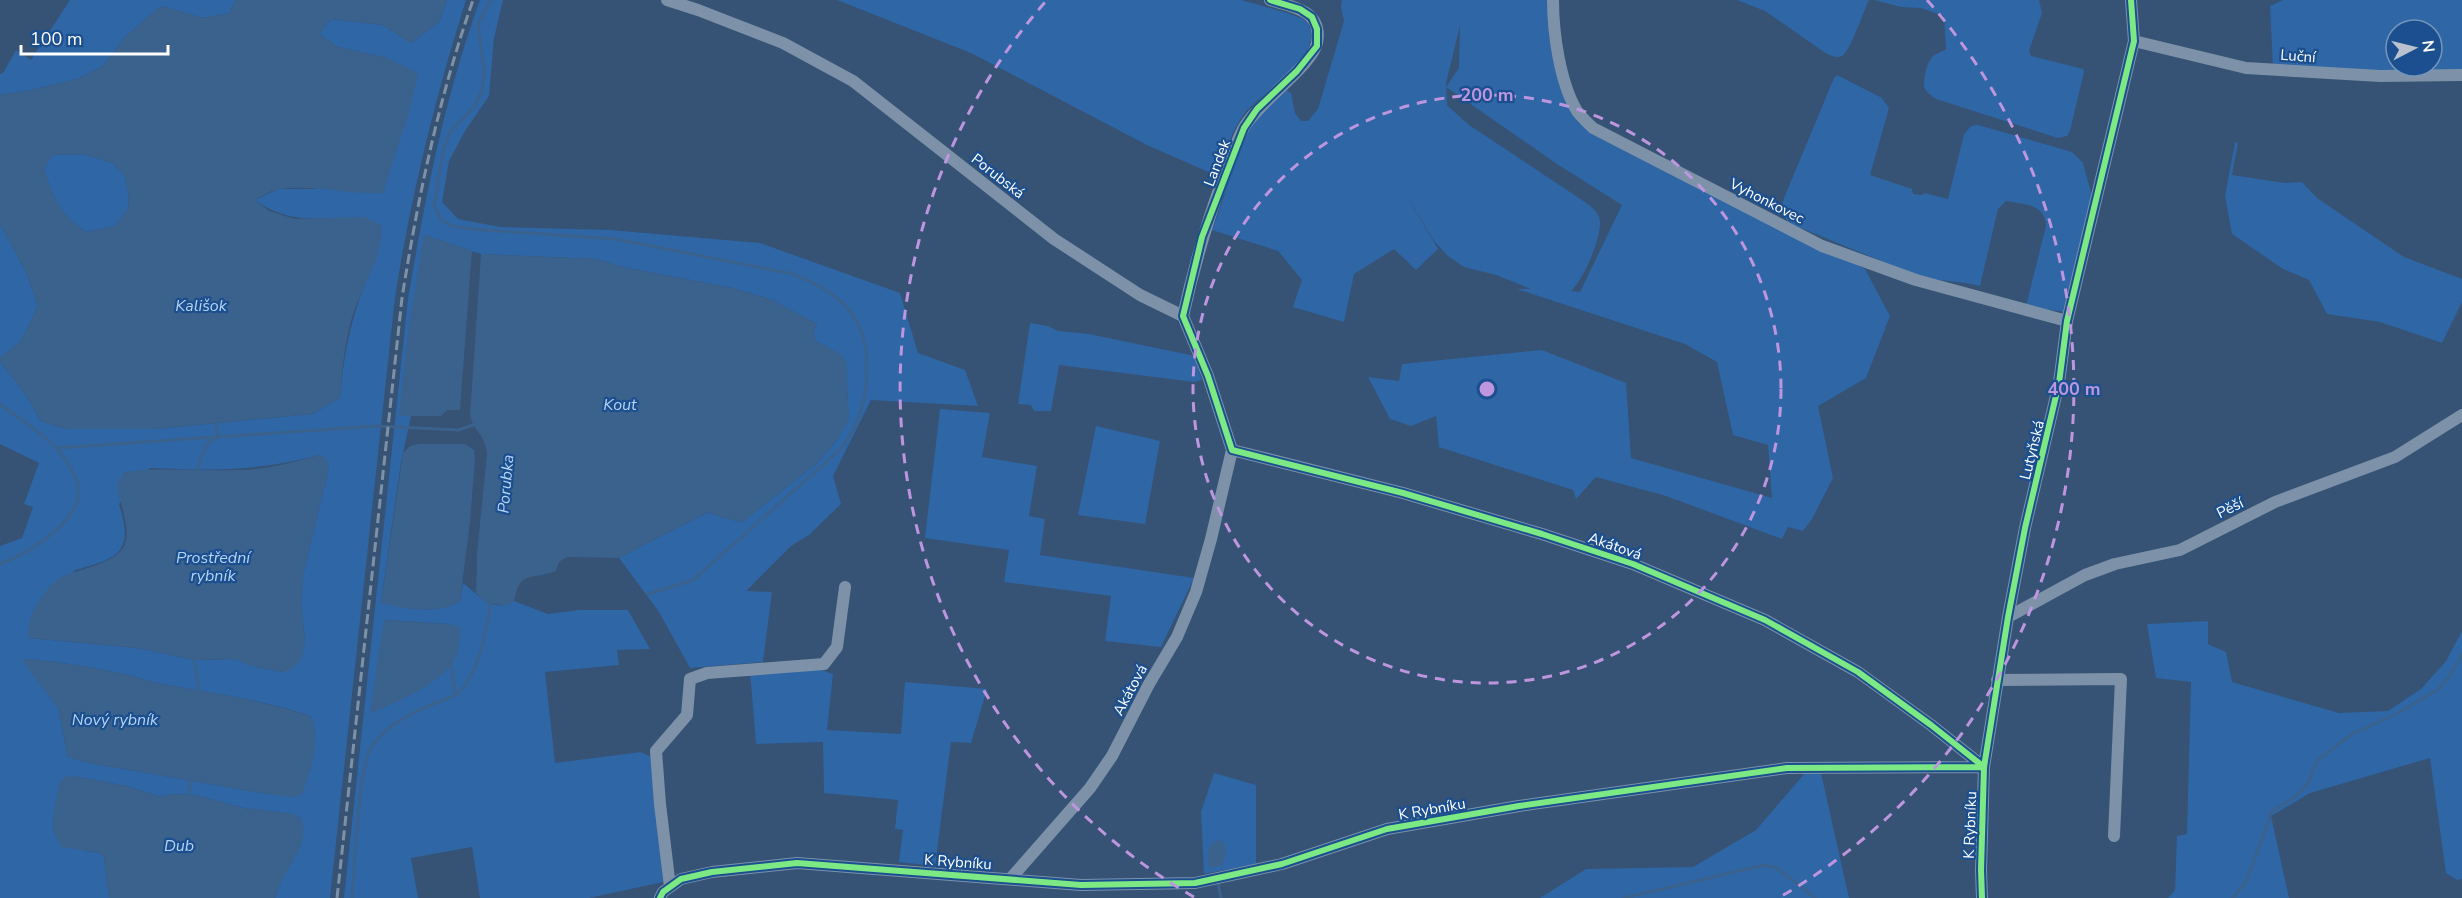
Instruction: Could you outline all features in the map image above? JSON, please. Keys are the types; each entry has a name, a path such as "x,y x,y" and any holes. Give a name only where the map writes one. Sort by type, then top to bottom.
{"street":[{"name":"Porubská","path":"667,0 783,42 853,81 1054,239 1140,295 1183,316"},
{"name":"Landek","path":"1183,316 1202,237 1244,128 1257,110 1297,71 1317,45 1317,29 1312,17 1300,9 1270,0"},
{"name":"Vyhonkovec","path":"1553,0 1553,17 1564,81 1578,112 1593,129 1822,246 1916,280 2067,321"},
{"name":"Lutyňská","path":"1984,767 2008,617 2025,528 2059,383 2067,321 2134,41 2131,0"},
{"name":"Luční","path":"2134,41 2246,68 2380,76 2462,75"},
{"path":"1183,316 1208,376 1232,450"},
{"name":"Pěší","path":"2008,617 2085,575 2115,564 2180,550 2275,502 2396,457 2462,415"},
{"name":"Akátová","path":"1011,878 1090,788 1112,756 1149,684 1177,637 1196,592 1232,450 1403,493 1542,534 1633,564 1721,601 1765,620 1858,672 1931,724 1984,767"},
{"path":"670,886 656,751 687,715 690,679 708,673 824,664 837,647 845,587"},
{"path":"1997,680 2121,679 2114,836"},
{"name":"K Rybníku","path":"660,898 663,892 681,879 712,872 797,862 1081,885 1195,883 1282,864 1387,829 1519,806 1787,768 1984,767 1982,898"}],"shaded area":[{"path":"70,0 235,0 230,13 203,18 161,6 125,37 103,66 78,79 0,95 0,74 3,73 16,50 31,60"},
{"path":"447,0 466,0 425,147 408,222 395,297 330,898 275,898 282,877 296,854 292,814 244,808 194,795 171,794 161,797 126,786 74,776 60,782 53,822 54,832 86,851 100,853 104,857 109,898 0,898 0,546 22,538 33,507 24,504 39,463 0,444 0,361 26,395 41,421 65,429 154,429 312,414 340,398 348,339 365,283 324,219 288,216 271,210 255,200 278,189 315,189 387,58 338,47 319,34 331,19 383,25 411,43 439,22","holes":["319,455 329,467 303,575 301,603 305,642 283,672 252,666 235,659 194,660 138,648 29,638 75,570 103,561 120,550 124,543 125,533 119,504 150,468 235,469 276,464","23,659 99,669 161,684 293,710 310,716 315,737 310,771 268,794 90,763 68,757 58,708"]},
{"path":"480,0 503,0 494,38 489,96 465,131 449,161 442,202 458,219 500,227 610,230 760,243 900,293 918,353 965,370 978,406 871,400 833,476 841,504 809,535 791,546 746,591 772,592 763,662 690,668 659,612 619,558 708,512 742,522 817,463 837,440 848,407 846,362 839,354 816,341 813,334 817,324 772,300 733,288 627,268 595,259 481,254 424,235 399,416 411,416 401,462 381,602 400,607 442,608 460,601 463,583 492,604 499,605 514,601 548,614 579,610 628,610 650,649 617,650 619,665 545,672 555,763 641,752 651,757 663,882 589,898 480,898 472,847 411,858 418,898 344,898 408,299 437,148","holes":["384,620 447,624 460,628 457,654 440,675"]},
{"path":"837,0 1241,0 1303,19 1311,33 1309,46 1301,59 1242,117 1215,175 1147,145 971,53"},
{"path":"1342,0 1550,0 1577,121 1865,269 1890,316 1866,378 1818,406 1833,478 1812,519 1803,531 1788,527 1782,539 1666,496 1596,477 1576,499 1573,490 1439,447 1436,416 1411,426 1390,419 1368,377 1399,381 1402,364 1542,350 1626,383 1631,458 1772,498 1768,445 1733,435 1717,362 1685,344 1517,289 1531,289 1496,275 1464,267 1448,256 1434,241 1403,190 1438,249 1416,270 1394,249 1354,274 1344,322 1293,307 1302,280 1278,251 1212,230 1225,194 1223,193 1251,121 1285,89 1291,93 1295,113 1301,121 1308,121 1318,109 1344,21","holes":["1460,26 1459,68 1446,87","1446,87 1557,164 1622,205 1580,292 1571,291 1581,277 1596,244 1600,224 1596,212 1582,200 1469,125 1447,105"]},
{"path":"1737,0 1869,0 1849,47 1842,56 1837,57 1824,52 1765,11"},
{"path":"1874,0 2039,0 2042,13 2029,51 2031,56 2083,69 2084,72 2067,136 2058,138 1936,99 1926,90 1924,82 1931,59 1946,49 1944,16 1921,8 1901,7"},
{"path":"2283,0 2462,0 2462,70 2444,71 2444,18 2384,18 2384,74 2273,68 2270,6"},
{"path":"1837,75 1882,98 1889,108 1870,175 1912,189 1913,194 1925,193 1948,199 1964,134 1971,126 1978,125 2072,152 2083,163 2092,196 2065,312 2026,306 2046,226 2042,213 2026,204 2006,201 1998,209 1980,286 1920,277 1789,223 1782,211 1784,198"},
{"path":"2235,142 2238,143 2232,175 2285,183 2302,182 2317,198 2404,257 2462,279 2462,302 2442,343 2380,322 2327,314 2309,280 2283,269 2232,234 2225,196"},
{"path":"83,154 113,163 124,175 129,195 128,209 115,226 86,232 63,212 51,189 44,169 52,155"},
{"path":"0,224 27,274 38,306 21,341 0,358"},
{"path":"1030,323 1048,326 1058,331 1089,334 1194,356 1202,380 1194,382 1059,365 1051,411 1034,411 1031,405 1018,404"},
{"path":"940,409 990,413 982,457 1037,466 1029,516 1045,519 1040,555 1194,578 1161,647 1105,641 1111,596 1004,582 1009,550 925,538"},
{"path":"1096,426 1160,441 1145,524 1078,515"},
{"path":"2208,621 2208,644 2226,652 2232,682 2339,713 2388,711 2421,689 2446,661 2462,631 2462,879 2457,880 2446,873 2430,758 2310,793 2271,816 2289,898 2168,898 2175,890 2177,836 2187,834 2191,682 2156,678 2147,624"},
{"path":"818,669 833,674 827,730 901,734 905,682 987,689 971,743 951,742 935,866 899,862 903,830 895,829 898,800 824,793 823,742 756,744 750,671"},
{"path":"1214,773 1256,785 1256,864 1204,874 1201,812"},
{"path":"1805,773 1821,773 1849,898 1540,898 1586,869 1693,867 1756,830"}],"water":[{"name":"Kališok","path":"235,0 447,0 439,22 411,43 383,25 331,19 319,34 338,47 387,58 418,73 411,105 383,193 293,188 267,193 255,200 269,211 295,219 364,217 381,225 376,258 354,311 348,332 340,398 312,414 154,429 65,429 41,421 26,395 0,361 0,358 21,341 38,306 27,274 0,224 0,95 78,79 103,66 125,37 161,6 203,18 230,13","holes":["83,154 113,163 124,175 129,195 128,209 115,226 86,232 63,212 44,169 52,155"]},
{"path":"424,235 472,251 460,410 447,410 441,416 399,416 409,326"},
{"name":"Kout","path":"481,254 595,259 627,268 733,288 772,300 817,324 813,334 816,341 840,354 846,362 849,420 837,440 817,463 742,522 708,512 619,558 565,558 560,562 556,571 524,580 520,584 514,601 505,606 485,602 476,593 477,553 487,454 484,442 470,415"},
{"path":"465,444 474,450 475,459 460,601 442,608 421,610 381,603 403,453 410,446"},
{"name":"Prostřední rybník","path":"319,455 326,458 329,467 303,575 301,603 305,642 301,660 290,670 284,672 251,666 235,659 194,660 138,648 29,638 29,624 32,615 50,586 60,578 106,561 121,551 125,544 127,531 117,485 124,472 255,469"},
{"path":"384,620 460,627 459,646 449,667 430,684 370,714"},
{"name":"Nový rybník","path":"23,659 111,671 161,684 257,702 310,716 315,745 302,795 291,797 268,794 90,763 68,757 58,708"},
{"name":"Dub","path":"74,776 126,786 161,797 171,794 194,795 244,808 292,814 301,818 302,838 275,898 109,898 104,857 100,853 62,847 54,832 55,807 60,782 65,777"},
{"path":"1218,840 1224,843 1226,850 1222,865 1213,868 1208,865 1208,854 1212,844"}],"waterway":[{"path":"491,0 478,24 484,70 482,91 474,107 450,132 444,148 434,204 441,220 452,226 472,229 616,239 793,274 822,287 837,298 858,324 863,339 866,355 866,389 856,424 841,449 693,580 648,594"},
{"path":"0,404 43,436 60,452 73,472 78,487 77,501 72,511 56,530 33,547 0,564"},
{"path":"196,474 206,445 218,436 216,422"},
{"name":"Porubka","path":"56,448 377,426 458,430 476,424"},
{"name":"Porubka","path":"352,898 360,797 371,748 392,725 419,710 455,695 466,684 481,650 491,602"},
{"path":"2233,898 2247,880 2272,811 2295,797 2306,786 2318,760 2352,734 2400,712 2437,690 2449,677 2462,655"},
{"path":"194,657 199,692"},
{"path":"451,662 455,695"},
{"path":"188,797 190,777"},
{"path":"1624,898 1764,865 1777,868 1815,898"},
{"path":"1218,882 1221,898"}],"railway":[{"path":"337,898 402,298 415,222 440,110 473,0"}],"cycle path":[{"path":"1270,0 1300,9 1312,17 1317,29 1317,46 1297,71 1257,109 1244,128 1202,237 1183,316 1208,376 1232,450 1403,493 1542,534 1633,564 1765,620 1858,672 1984,767"},
{"path":"1982,898 1984,767 2008,617 2025,528 2059,383 2067,321 2134,41 2131,0"},
{"path":"660,898 663,892 681,879 712,872 797,863 1081,885 1195,883 1282,864 1387,829 1519,806 1787,768 1984,767"}]}
